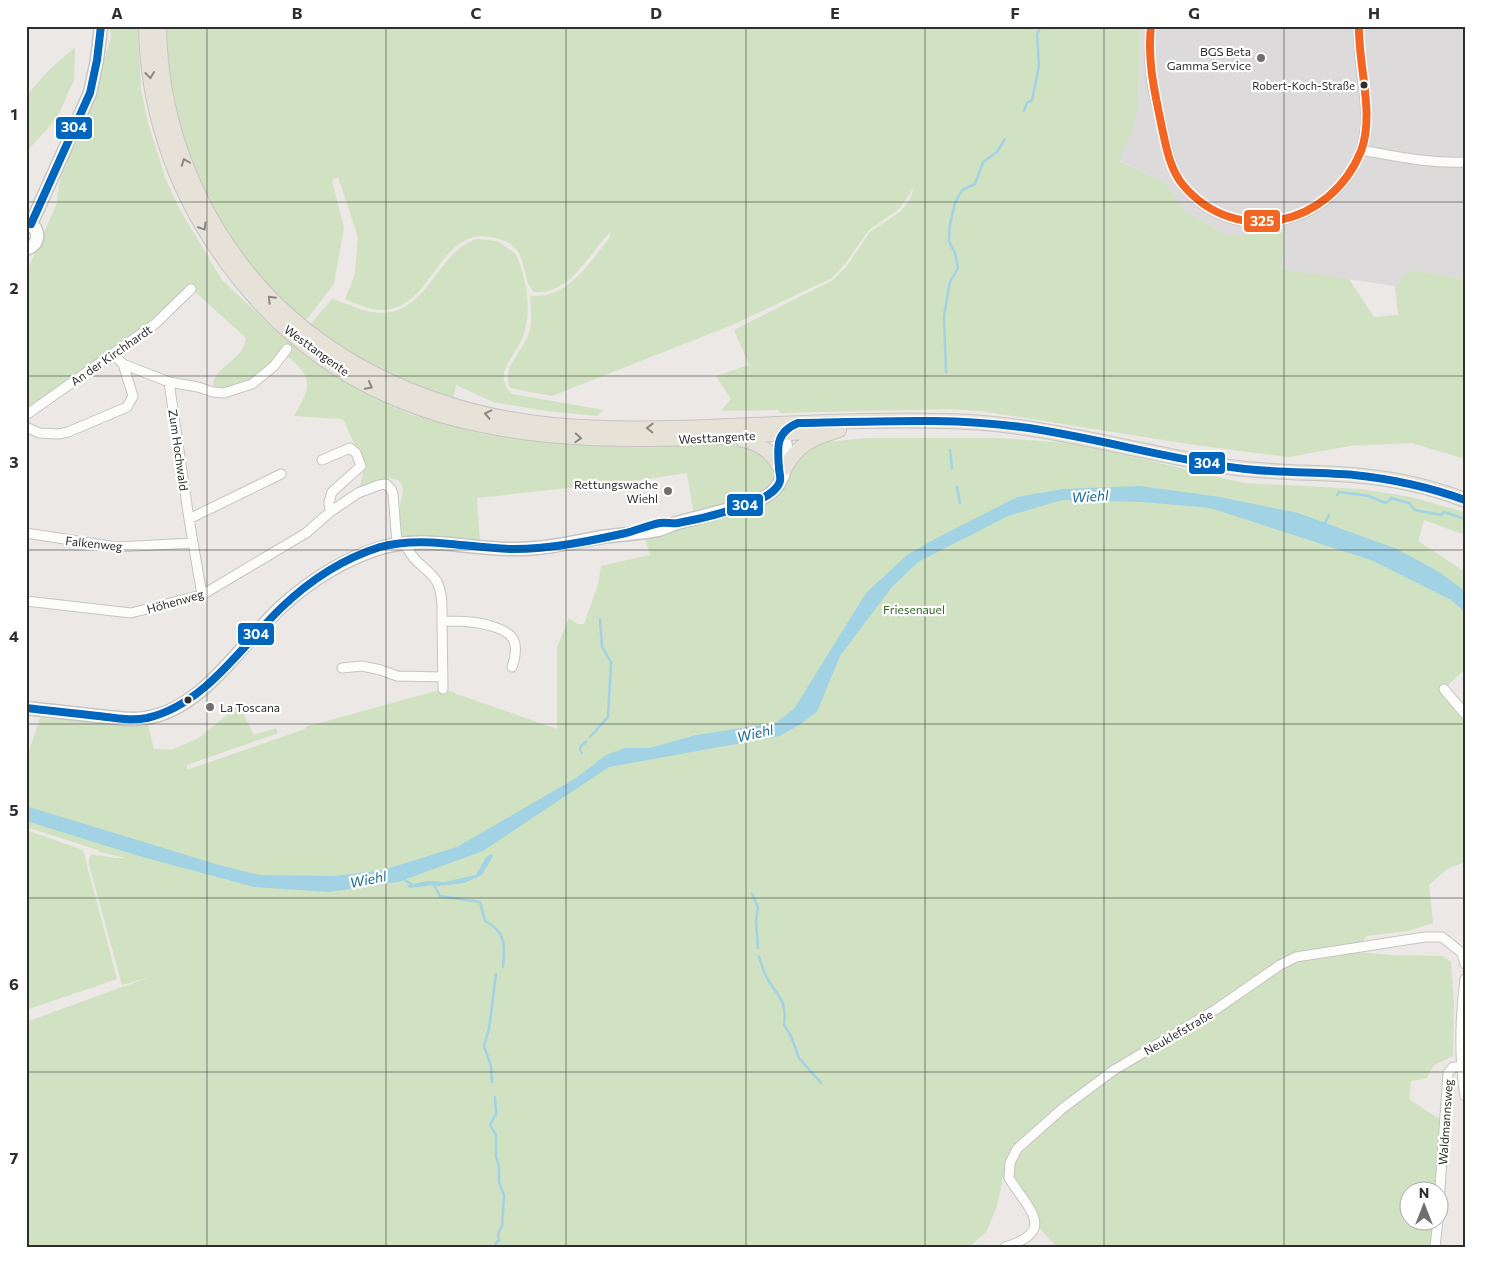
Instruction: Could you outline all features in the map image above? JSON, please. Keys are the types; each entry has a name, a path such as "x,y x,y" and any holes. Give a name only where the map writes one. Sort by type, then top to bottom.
{"main road":[{"path":"26,249 34,245 38,237 35,228 28,223 90,94 102,26"},
{"name":"Westtangente","path":"146,26 150,80 160,124 173,165 190,204 216,247 251,293 281,324 320,355 350,375 388,395 432,412 496,429 537,435 606,440 669,440 839,430 952,428 1071,436"},
{"name":"Westtangente","path":"159,26 163,83 173,126 186,168 204,207 235,256 268,295 299,325 338,354 366,371 425,396 479,412 529,422 580,427 660,429 798,423 927,421 974,422 1022,427 1071,436"},
{"path":"781,434 788,427 798,423"},
{"path":"768,424 781,434 786,444 781,472"},
{"path":"26,708 126,719 146,718 174,709 195,696 224,668 258,630 313,580 348,560 378,548 397,544 426,542 485,548 516,549 544,547 626,533 661,523 677,523 754,502 771,493 781,472 803,445 839,430"},
{"path":"730,436 752,442 764,448 774,457 781,472"},
{"path":"1071,436 1226,466 1265,471 1353,475 1396,481 1438,490 1465,500"}],"street":[{"path":"1151,26 1149,43 1151,77 1168,152 1181,183 1202,204 1227,218 1257,224 1283,221 1305,214 1338,189 1350,172 1361,150 1365,112 1358,52 1359,26"},
{"path":"1361,150 1416,160 1447,163 1465,162"},
{"name":"An der Kirchhardt","path":"26,415 155,324 191,289"},
{"path":"113,354 123,364 169,382 198,386 213,392 224,393 252,384 274,366 287,349"},
{"path":"26,427 39,433 58,434 68,432 127,407 133,396 123,364"},
{"name":"Zum Hochwald","path":"169,382 202,595"},
{"path":"322,460 350,448 356,453 361,466 332,492 329,502 330,512"},
{"path":"189,519 281,474"},
{"name":"Höhenweg","path":"26,601 131,613 202,595 306,533 330,512 358,493 379,485 386,484 393,494 397,544"},
{"name":"Falkenweg","path":"26,533 116,547 193,543"},
{"path":"397,544 407,547 410,556 436,581 442,594 443,689"},
{"path":"442,621 469,620 506,631 514,639 516,647 512,667"},
{"path":"342,668 362,666 397,676 443,677"},
{"path":"1444,689 1465,714"},
{"name":"Neuklefstraße","path":"1005,1247 1021,1242 1032,1234 1034,1230 1034,1216 1009,1178 1010,1163 1013,1156 1028,1139 1063,1108 1114,1070 1214,1010 1280,966 1296,957 1313,953 1390,944 1433,936 1442,937 1462,953 1465,964"},
{"path":"1465,980 1462,1004 1460,1067 1465,1096"},
{"name":"Waldmannsweg","path":"1441,1180 1448,1073 1453,1067 1460,1067"},
{"name":"Waldmannsweg","path":"1435,1247 1437,1230"}],"shaded area":[{"path":"1140,26 1465,26 1465,279 1410,270 1395,286 1281,269 1286,232 1229,236 1184,211 1166,183 1118,160 1133,129 1138,107"}],"green space":[{"path":"110,26 138,26 141,89 148,123 166,180 180,210 222,280 273,328 326,369 365,394 409,414 483,434 564,443 624,447 749,444 759,448 775,468 774,482 766,492 694,515 687,473 633,481 477,498 480,543 401,538 399,536 398,516 403,490 402,485 398,480 389,478 359,490 364,469 343,419 294,416 305,396 307,381 305,375 293,361 283,353 255,382 227,388 213,386 217,374 240,353 246,338 192,289 151,326 26,412 26,274 56,205 62,169 76,143 96,89 111,37"},
{"path":"165,26 1140,26 1138,107 1133,129 1119,161 1166,183 1184,211 1229,236 1286,232 1281,269 1349,279 1374,317 1398,315 1395,286 1410,270 1465,279 1465,459 1412,443 1350,446 1288,457 1195,445 981,411 949,409 781,413 778,410 721,411 731,399 716,376 749,365 734,330 833,280 847,266 870,232 901,211 909,201 915,186 899,209 869,230 845,264 832,278 732,325 552,396 510,388 508,380 508,372 511,365 528,337 531,317 530,297 545,295 568,285 595,257 610,237 610,232 577,272 558,287 547,291 534,292 530,287 521,257 512,245 493,237 481,236 471,238 459,244 449,253 411,299 399,306 385,310 365,307 345,299 355,274 358,237 338,177 332,181 344,228 334,284 303,322 259,280 240,254 213,212 191,166 182,142 170,95"},
{"path":"75,47 74,80 57,118 26,152 26,96 50,69"},
{"path":"477,239 497,241 515,253 522,270 526,288 528,307 526,327 504,374 507,387 512,394 604,410 597,416 546,411 493,402 456,385 453,401 373,369 309,326 332,299 372,312 391,312 406,306 429,284 450,257 462,246"},
{"name":"Friesenauel","path":"867,438 999,438 1080,444 1243,483 1361,489 1411,497 1465,512 1465,535 1424,520 1418,541 1465,572 1465,669 1445,688 1465,709 1465,862 1447,869 1429,885 1433,923 1408,931 1366,936 1357,952 1443,956 1451,962 1454,1003 1453,1056 1434,1065 1427,1078 1411,1081 1409,1099 1436,1117 1449,1120 1445,1180 1398,1180 1398,1230 1441,1230 1438,1247 1057,1247 1044,1233 1003,1178 997,1206 986,1232 969,1247 26,1247 26,1022 150,977 122,985 89,865 91,854 126,858 100,852 26,827 26,760 40,718 148,725 154,749 171,750 199,738 239,705 254,735 276,728 278,733 187,765 187,770 305,729 305,727 443,689 557,729 557,647 569,618 578,624 584,624 598,585 601,566 650,555 644,536 762,506 779,497 802,453 818,443"},
{"path":"26,830 83,850 117,979 26,1010"}],"water":[{"name":"Wiehl","path":"1140,486 1220,497 1298,513 1397,549 1439,572 1465,591 1465,612 1451,600 1371,560 1210,508 1143,502 1062,500 1008,516 918,562 892,587 840,656 817,712 780,736 609,767 483,851 398,882 329,892 254,887 139,856 26,821 26,806 219,865 259,875 335,876 383,870 457,847 576,778 606,755 625,748 649,748 696,735 776,723 794,709 866,593 907,555 1017,497 1063,489"},
{"path":"491,854 493,855 492,858 482,875 464,883 409,888 407,885 428,881 444,882 476,875 486,857"}],"waterway":[{"path":"1024,111 1027,103 1032,100 1039,66 1037,34 1041,26"},
{"path":"946,372 944,316 950,282 958,268 955,253 949,241 950,224 955,203 962,190 975,184 983,162 997,152 1005,139"},
{"path":"950,450 952,468"},
{"path":"957,487 960,503"},
{"path":"1337,495 1339,492 1369,496 1385,503 1391,498 1409,503 1415,510 1441,515 1444,512 1465,519"},
{"path":"1324,525 1329,515"},
{"path":"590,737 608,717 611,662 602,647 600,619"},
{"path":"582,753 580,750 581,746 586,742"},
{"path":"403,879 413,885"},
{"path":"433,883 440,896 480,902 485,921 497,930 503,940 503,967"},
{"path":"752,894 758,907 756,921 758,948"},
{"path":"759,957 768,980 782,1002 785,1015 784,1025 791,1036 799,1058 821,1083"},
{"path":"492,1082 491,1066 484,1046 489,1029 496,974"},
{"path":"495,1097 496,1114 490,1125 496,1135 499,1182 504,1195 502,1226 498,1234 499,1240 495,1247"}],"transit line":[{"name":"304","path":"31,224 90,93 97,60 101,26"},
{"name":"325","path":"1151,26 1150,52 1154,90 1167,150 1175,172 1183,185 1205,205 1229,217 1255,222 1281,220 1305,211 1328,197 1347,177 1361,151 1365,137 1366,106 1359,26"},
{"name":"304","path":"26,708 129,719 147,718 167,711 186,701 204,688 281,608 303,589 339,564 380,547 413,542 514,549 556,546 626,533 660,523 676,523 699,519 751,503 769,494 779,484 779,441 785,431 798,423 937,421 1021,427 1217,465 1245,469 1354,475 1382,479 1424,487 1465,500"}],"place":[{"name":"BGS Beta Gamma Service","path":"1261,58"},
{"name":"Robert-Koch-Straße","path":"1364,85"},
{"name":"Rettungswache Wiehl","path":"668,491"},
{"name":"La Toscana","path":"210,707"}]}
